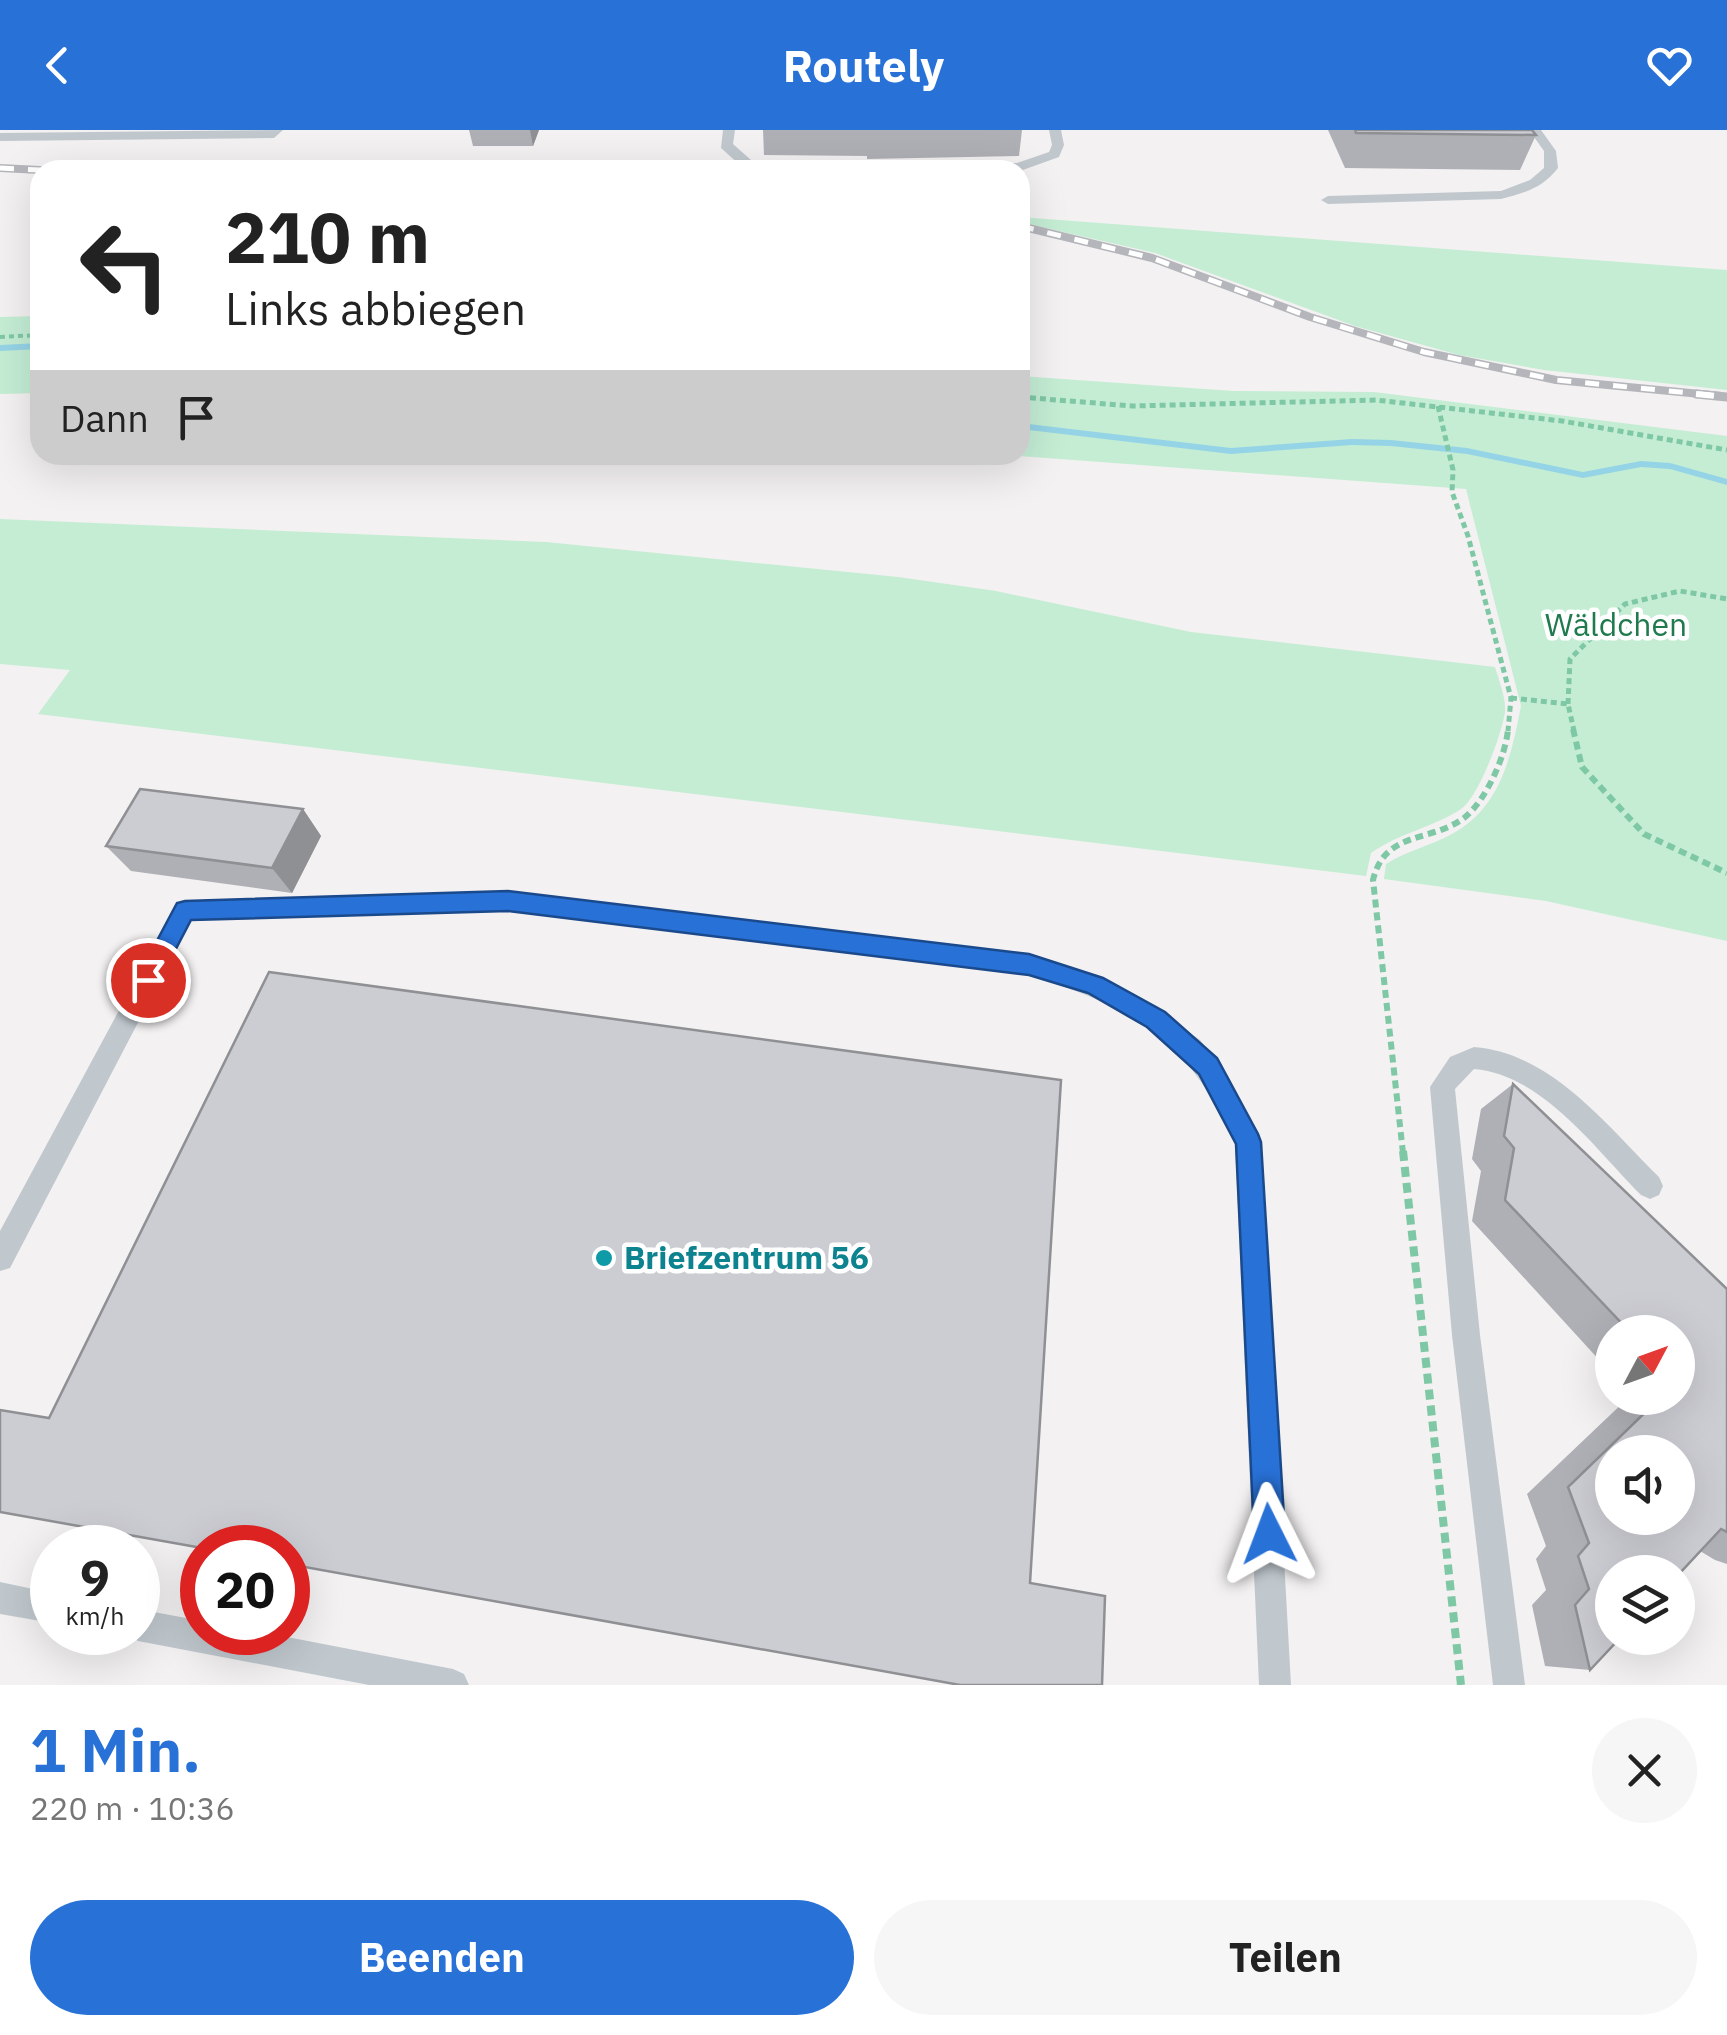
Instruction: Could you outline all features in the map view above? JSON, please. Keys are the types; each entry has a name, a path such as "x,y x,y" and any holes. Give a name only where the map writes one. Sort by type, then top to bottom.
{"lane":[{"path":"0,137 274,134 277,130"},
{"path":"729,130 726,146 742,160"},
{"path":"1030,165 1047,160 1058,145 1055,130"},
{"path":"1328,200 1502,194 1519,190 1533,185 1552,168 1550,151 1535,130"},
{"path":"0,1258 185,910 508,901 1029,964 1095,985 1156,1020 1208,1066 1248,1142 1276,1685"},
{"path":"1509,1685 1466,1335 1442,1088 1455,1066 1474,1058 1507,1062 1547,1088 1650,1186"},
{"path":"0,1598 30,1604"},
{"path":"160,1628 453,1685"}],"path":[{"path":"0,337 30,336"},
{"path":"1030,397 1132,406 1376,400 1562,421 1727,450"},
{"path":"1438,406 1453,470 1452,492 1468,536 1512,698 1507,740"},
{"path":"1727,599 1680,591 1625,604 1570,659 1568,704 1582,767 1644,834 1727,873"},
{"path":"1512,698 1568,704"}],"green space":[{"path":"1030,218 1727,270 1727,390 1544,370 1459,355 1355,326 1155,253 1030,224"},
{"path":"30,316 30,393 0,394 0,317"},
{"name":"Wäldchen","path":"1030,377 1233,391 1374,392 1727,436 1727,941 1546,901 1384,879 1386,864 1452,834 1482,810 1501,780 1521,706 1466,489 1030,457"},
{"path":"0,519 546,542 898,577 996,591 1191,632 1495,667 1505,712 1488,765 1468,803 1450,816 1371,853 1366,876 38,714 70,670 0,664"}],"building":[{"path":"1355,130 1532,130 1536,135 1356,133"},
{"path":"140,789 303,809 272,868 106,846"},
{"name":"Briefzentrum 56","path":"269,972 1061,1080 1030,1583 1105,1596 1102,1685 960,1685 310,1568 310,1525 180,1525 180,1544 160,1541 160,1525 73,1525 0,1512 0,1410 49,1418"},
{"path":"1513,1084 1727,1289 1727,1532 1721,1529 1695,1557 1595,1555 1595,1655 1604,1655 1590,1670 1575,1605 1589,1589 1578,1556 1589,1543 1568,1487 1595,1461 1595,1535 1695,1535 1695,1435 1622,1435 1642,1415 1695,1415 1695,1315 1614,1315 1505,1200 1514,1148 1504,1136"}],"waterway":[{"path":"0,348 30,346"},
{"path":"1030,427 1231,451 1391,443 1467,451 1583,475 1641,464 1670,466 1727,482"}],"railway":[{"path":"0,168 30,170"},
{"path":"1030,228 1152,258 1310,317 1424,352 1556,380 1721,396"},
{"path":"1696,394 1727,397"}],"place":[{"name":"Briefzentrum 56","path":"604,1258"}],"route":[{"path":"148,980 185,910 508,901 1029,964 1095,985 1156,1020 1208,1066 1248,1142 1269,1534"}]}
